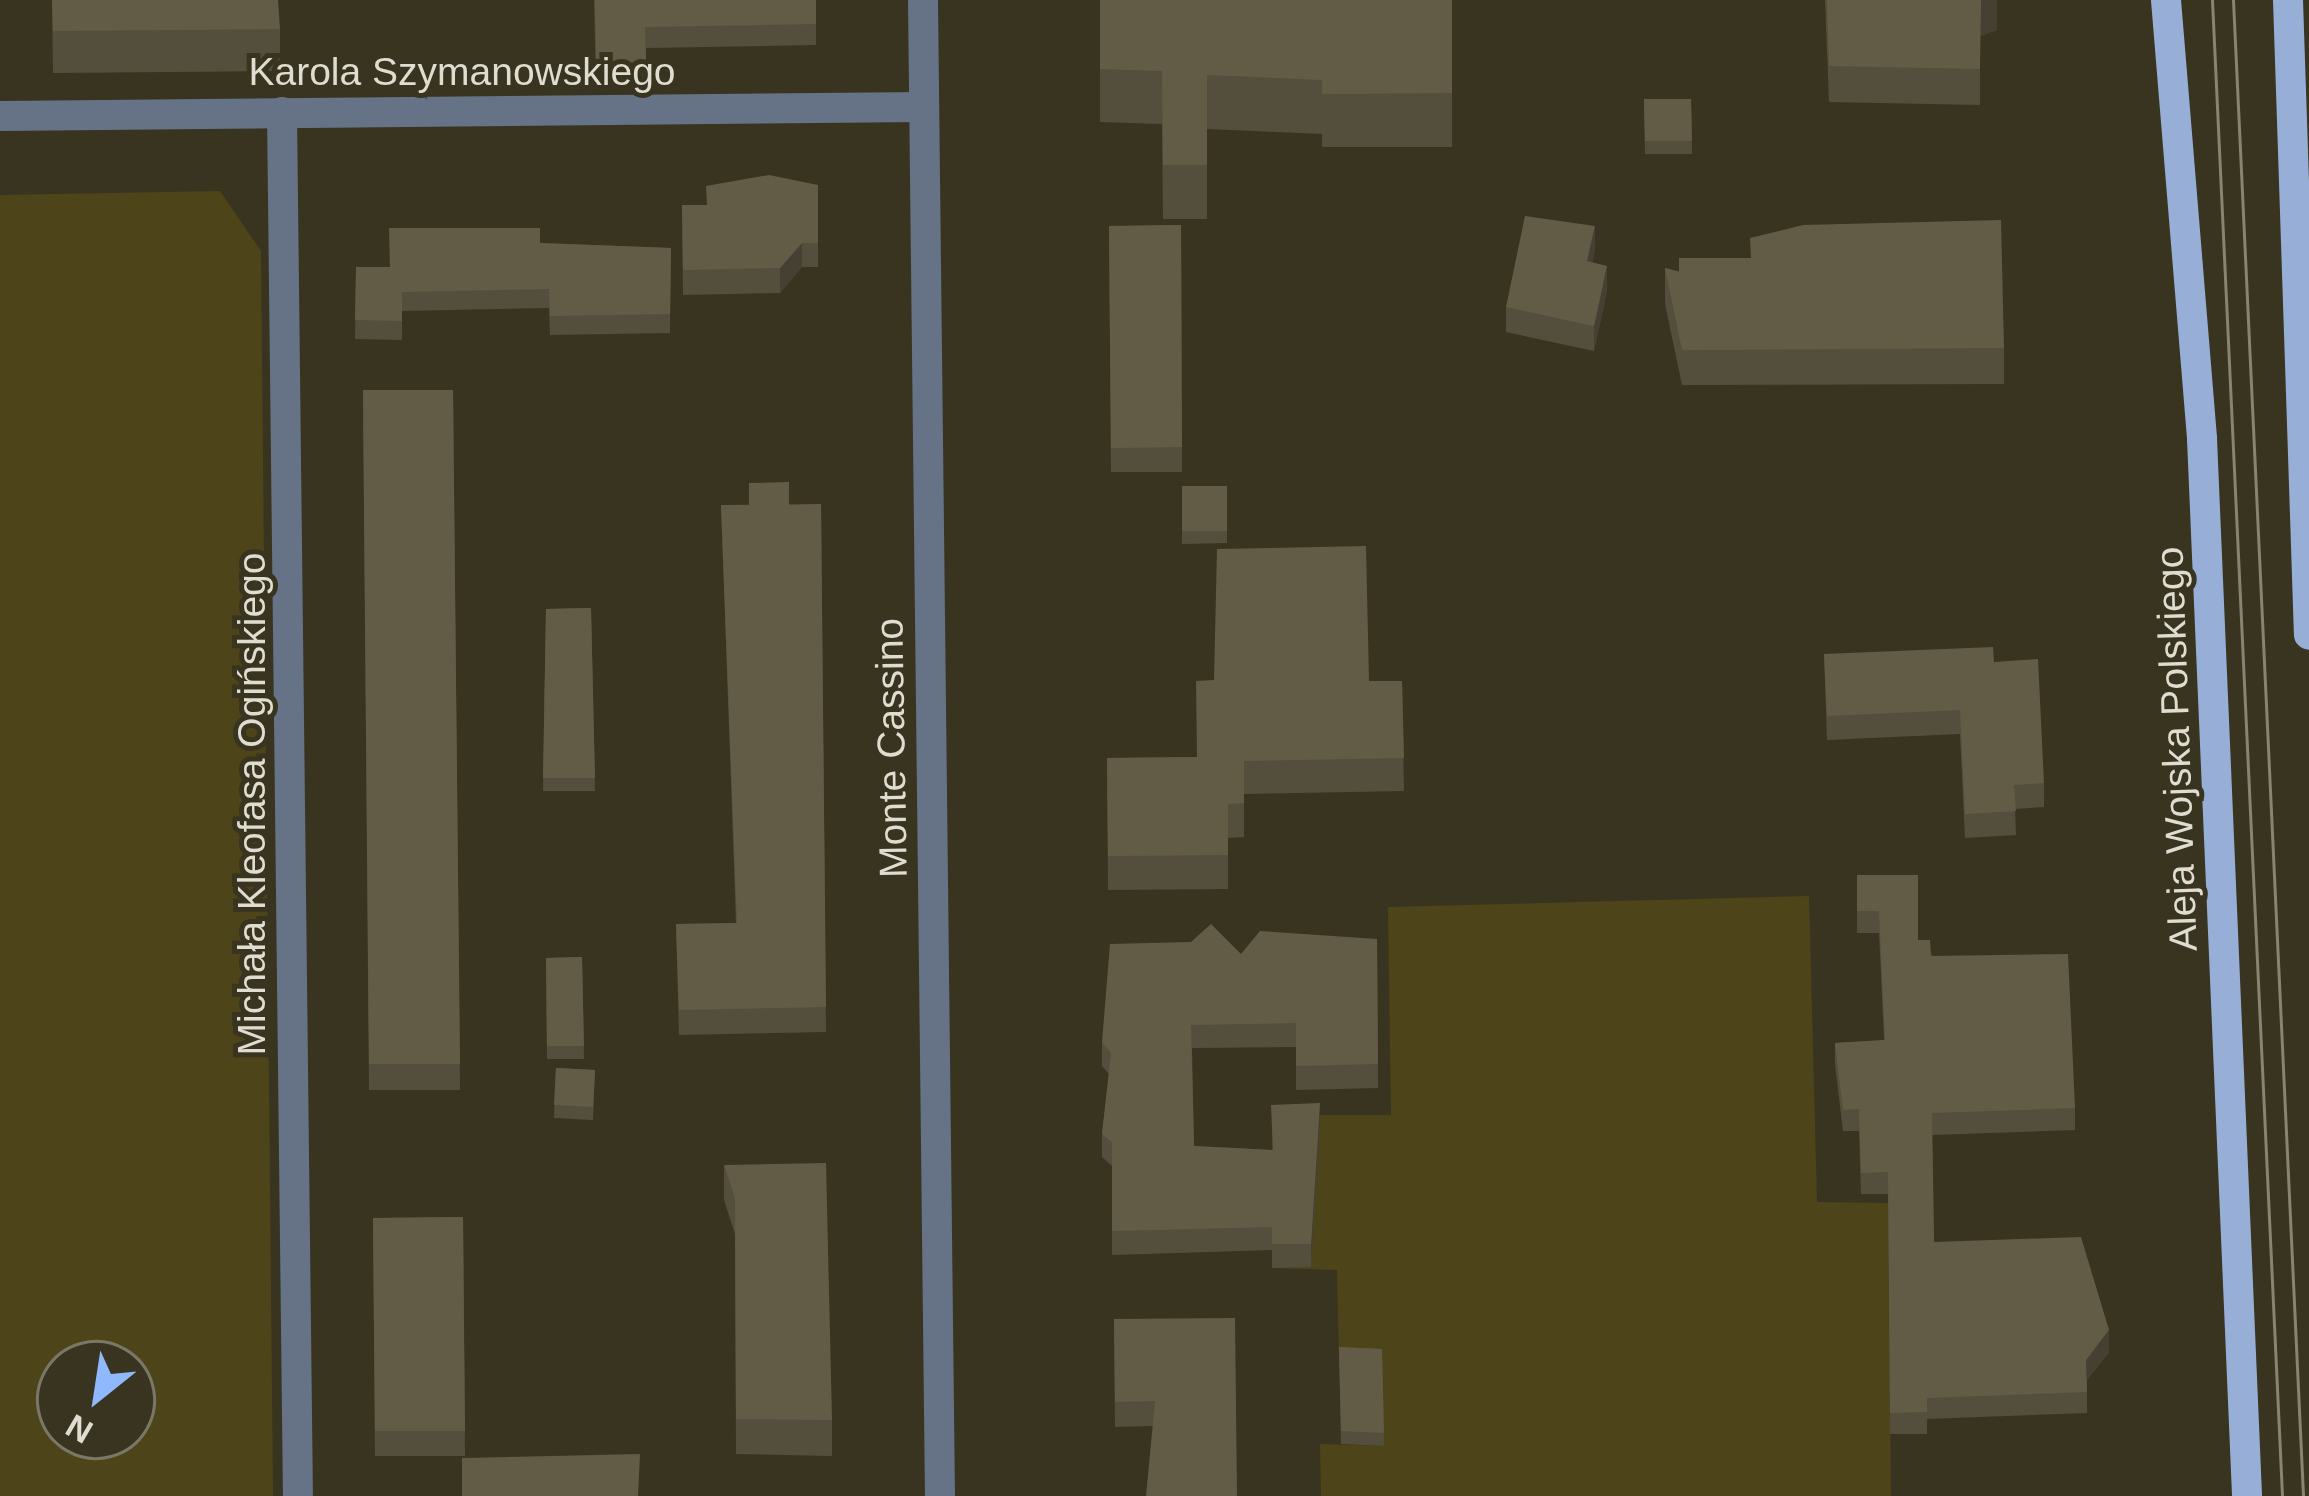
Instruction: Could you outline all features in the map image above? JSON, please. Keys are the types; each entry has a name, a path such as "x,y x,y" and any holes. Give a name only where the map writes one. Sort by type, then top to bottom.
{"main road":[{"name":"Aleja Wojska Polskiego","path":"2166,0 2202,439 2246,1496"},
{"path":"2288,0 2309,635"}],"street":[{"name":"Monte Cassino","path":"922,0 940,1496"},
{"name":"Karola Szymanowskiego","path":"0,116 924,107"},
{"name":"Michała Kleofasa Ogińskiego","path":"282,112 298,1496"}],"shaded area":[{"path":"220,191 261,251 273,1496 0,1496 0,195"},
{"path":"1809,896 1817,1202 1888,1203 1891,1496 1321,1496 1320,1444 1384,1446 1339,1360 1337,1270 1272,1268 1272,1115 1391,1115 1388,907"}],"building":[{"path":"52,0 278,0 280,29 53,31"},
{"path":"595,0 816,0 816,24 645,27 646,62 596,62"},
{"path":"1100,0 1452,0 1452,93 1322,94 1322,80 1207,75 1207,165 1163,165 1162,71 1100,69"},
{"path":"1827,0 1981,0 1980,69 1829,66"},
{"path":"1644,99 1691,99 1692,141 1645,141"},
{"path":"769,175 818,185 818,243 802,243 780,268 683,270 682,205 707,205 706,186"},
{"path":"1525,216 1595,226 1587,261 1607,266 1594,326 1506,307"},
{"path":"2001,220 2004,348 1682,350 1665,268 1679,272 1679,258 1751,258 1750,238 1803,225"},
{"path":"1181,225 1182,447 1111,448 1109,226"},
{"path":"389,228 540,228 540,243 671,248 670,314 550,316 549,289 402,292 402,321 355,320 356,267 390,267"},
{"path":"363,390 453,390 460,1064 369,1064"},
{"path":"789,482 789,505 821,504 826,1007 679,1010 676,924 737,923 721,505 749,505 749,483"},
{"path":"1182,486 1227,486 1227,531 1182,531"},
{"path":"1366,546 1369,681 1402,681 1404,758 1244,761 1244,803 1228,804 1228,855 1108,856 1107,758 1197,757 1196,681 1214,680 1217,549"},
{"path":"591,608 595,778 543,778 546,609"},
{"path":"1993,647 1994,662 2038,659 2044,783 2014,785 2016,811 1965,814 1960,710 1827,716 1824,654"},
{"path":"1857,875 1918,875 1918,940 1930,940 1931,956 2068,954 2075,1108 1932,1113 1934,1242 2081,1237 2109,1330 2086,1360 2087,1392 1927,1398 1927,1412 1890,1413 1888,1172 1861,1173 1859,1109 1843,1110 1835,1043 1885,1040 1879,911 1857,911"},
{"path":"1211,924 1241,954 1260,931 1377,939 1378,1064 1296,1066 1296,1023 1191,1025 1194,1146 1273,1150 1271,1105 1320,1103 1311,1244 1272,1244 1272,1227 1112,1231 1112,1142 1102,1134 1111,1053 1102,1042 1110,944 1191,942"},
{"path":"582,957 584,1046 547,1046 546,958"},
{"path":"556,1068 595,1070 593,1107 554,1105"},
{"path":"826,1163 832,1420 736,1419 735,1198 724,1165"},
{"path":"463,1217 465,1431 375,1431 373,1218"},
{"path":"1235,1318 1237,1496 1146,1496 1155,1401 1115,1402 1114,1319"},
{"path":"1339,1347 1382,1349 1384,1433 1341,1431"},
{"path":"640,1454 638,1496 462,1496 462,1458"}],"tram line":[{"path":"2212,0 2282,1496"},
{"path":"2233,0 2303,1496"}]}
